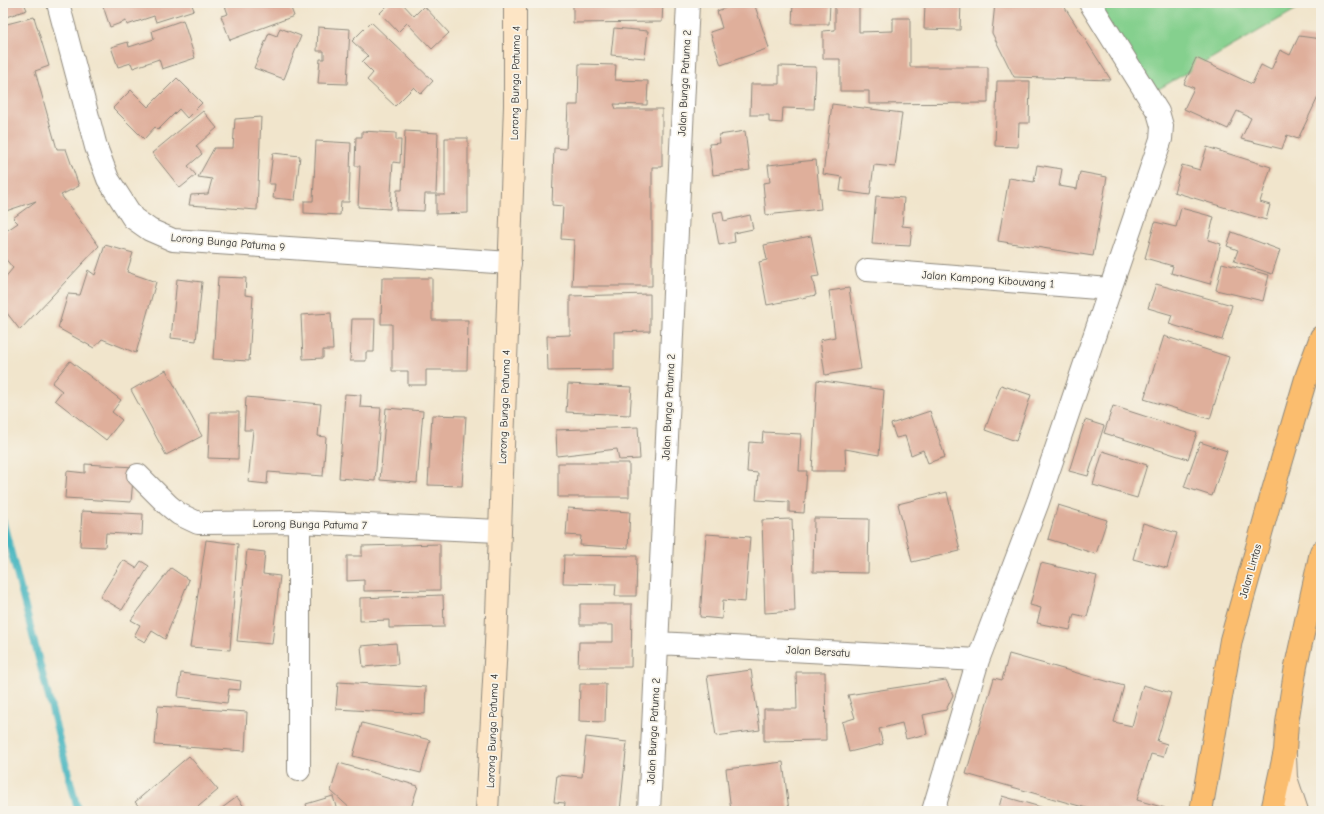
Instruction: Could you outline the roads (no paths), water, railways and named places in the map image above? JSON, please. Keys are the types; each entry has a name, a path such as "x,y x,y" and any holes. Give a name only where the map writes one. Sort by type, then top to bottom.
{"highway":[{"name":"Jalan Lintas","path":"1201,811 1231,640 1274,487 1321,337"},
{"path":"1272,811 1285,751 1287,723 1296,666 1321,552"}],"street":[{"name":"Lorong Bunga Patuma 9","path":"58,3 96,147 108,179 133,218 150,230 173,240 510,263"},
{"name":"Lorong Bunga Patuma 4","path":"487,811 495,659 510,263 515,98 515,3"},
{"name":"Jalan Bunga Patuma 2","path":"649,811 688,3"},
{"path":"934,811 978,660 1038,502 1161,138 1162,126 1158,112 1090,3"},
{"name":"Jalan Kampong Kibouvang 1","path":"867,270 1110,289"},
{"name":"Lorong Bunga Patuma 7","path":"138,475 179,514 198,523 299,522 499,531"},
{"path":"299,522 299,770"},
{"name":"Jalan Bersatu","path":"658,643 978,660"},
{"path":"1285,751 1286,778 1297,811"}],"waterway":[{"path":"3,521 78,811"}]}
